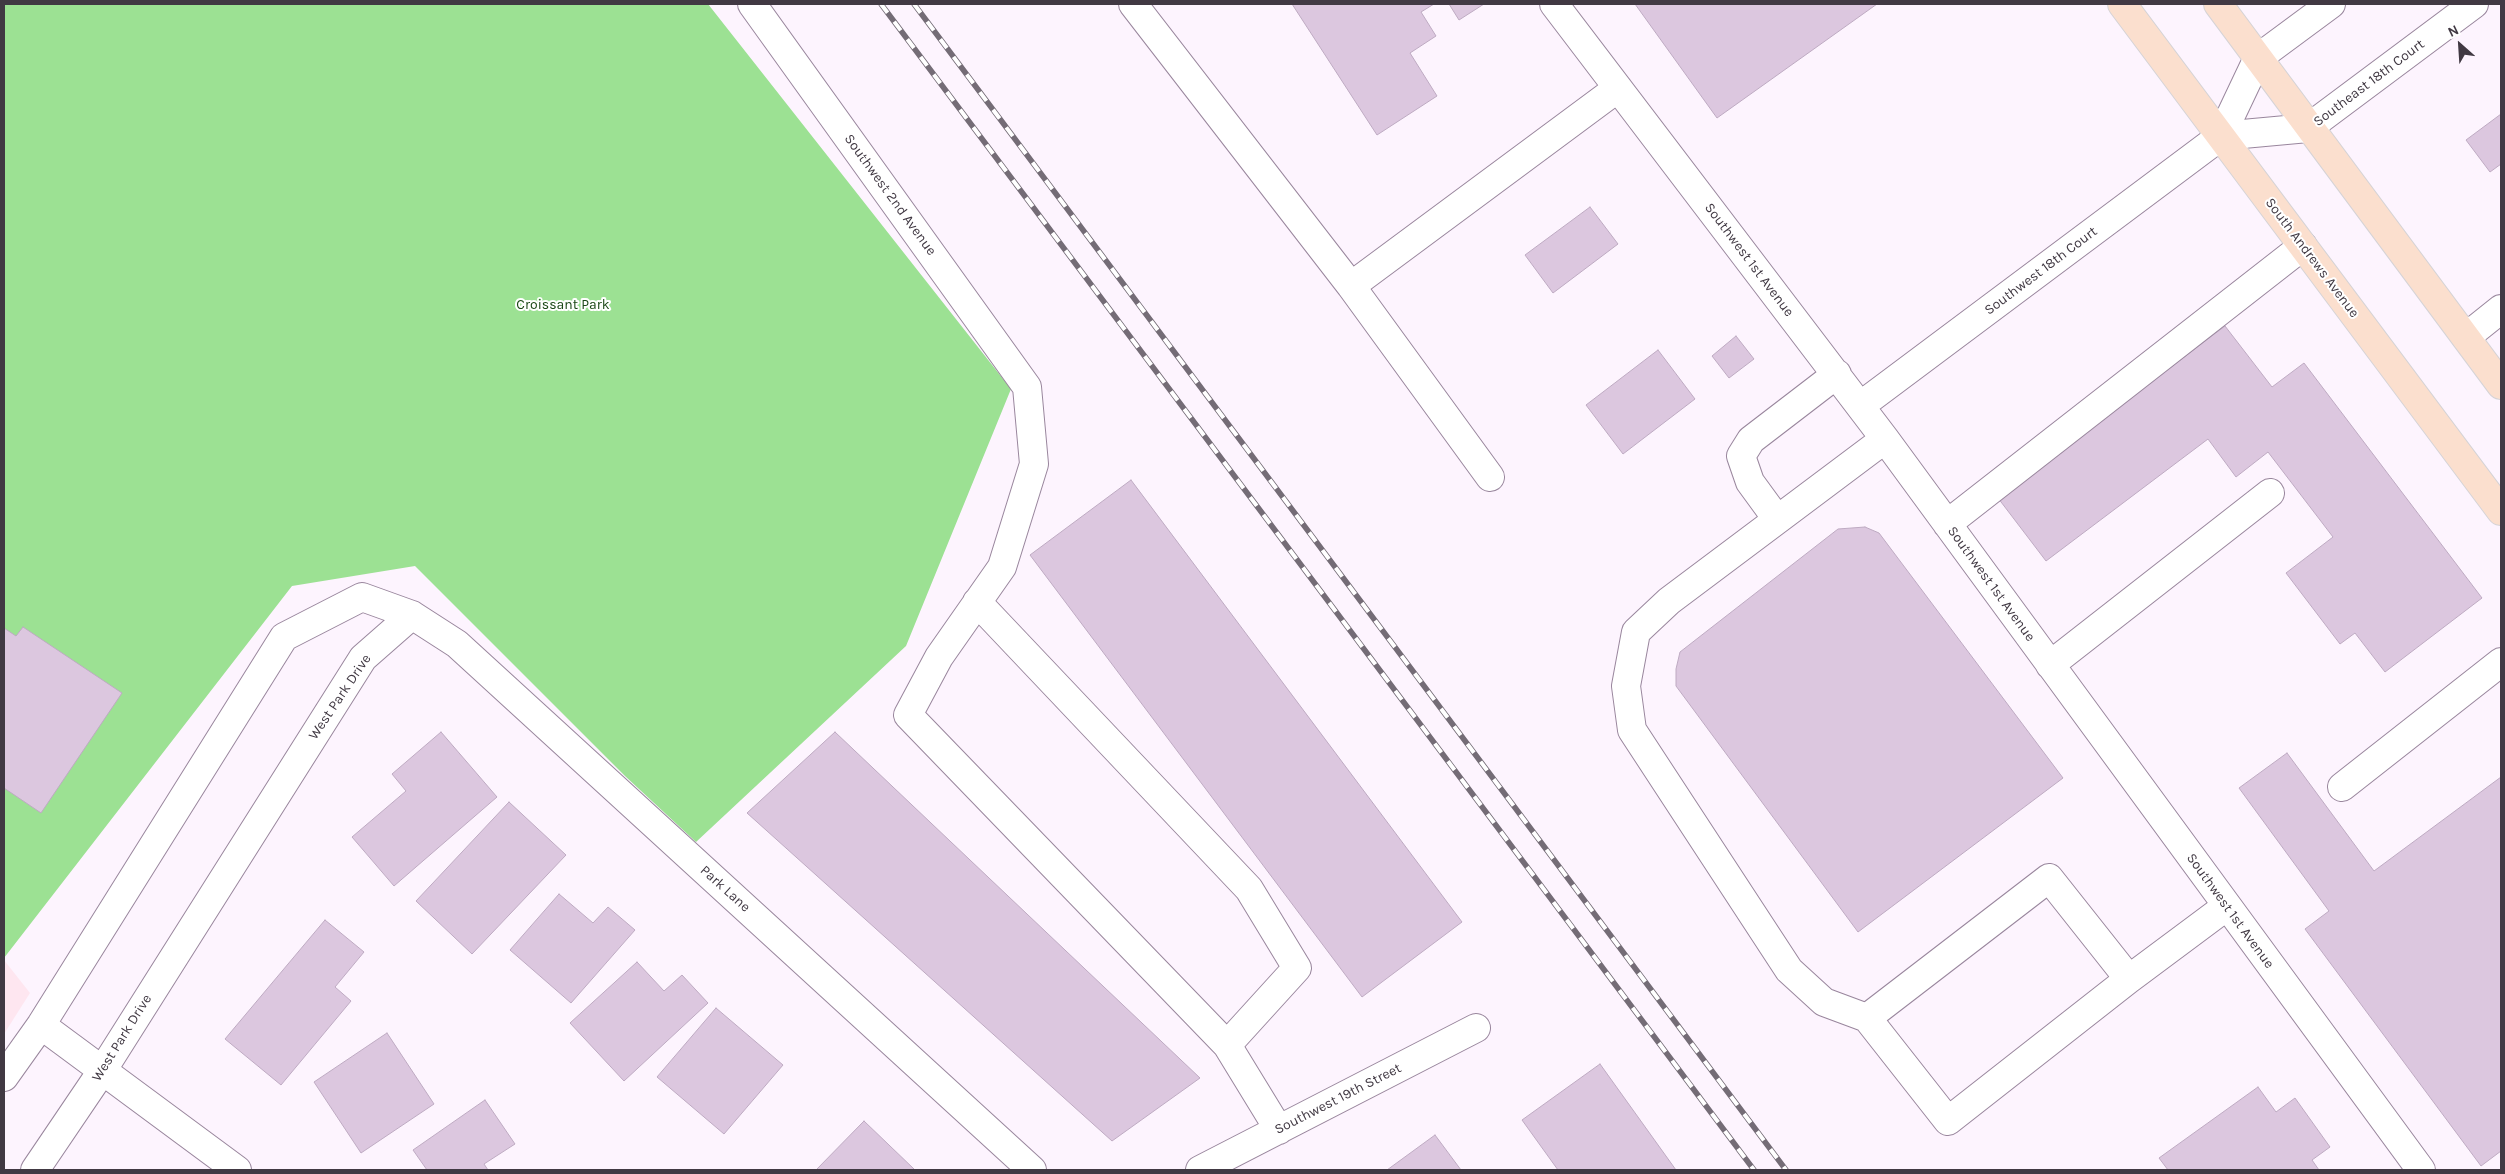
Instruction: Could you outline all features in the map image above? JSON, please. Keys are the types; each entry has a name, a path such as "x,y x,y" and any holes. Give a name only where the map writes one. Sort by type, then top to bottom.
{"main road":[{"name":"South Andrews Avenue","path":"2122,4 2501,512"},
{"path":"2218,4 2308,128 2501,385"}],"street":[{"name":"Southwest 2nd Avenue","path":"752,4 1027,386 1034,464 1002,567 977,602"},
{"path":"1133,4 1351,286 1490,477"},
{"name":"Southwest 1st Avenue","path":"1554,4 1885,439 2421,1170"},
{"path":"2221,136 2258,58 2331,4"},
{"name":"Southeast 18th Court","path":"2221,136 2308,128 2474,4"},
{"path":"1351,286 1618,88"},
{"name":"Southwest 18th Court","path":"1860,406 2221,136"},
{"path":"1947,524 2303,246"},
{"path":"2466,337 2501,309"},
{"path":"1777,519 1750,482 1741,456 1751,440 1836,374"},
{"path":"1885,439 1669,601 1636,632 1626,686 1632,730 1789,970 1824,1002 1867,1018 1948,1121 2129,979 2226,906"},
{"path":"2050,665 2270,493"},
{"path":"4,1077 41,1025 284,637 362,597 412,615"},
{"path":"1227,1046 1297,968 1249,889 977,602 939,657 908,715 1227,1046 1279,1130"},
{"name":"West Park Drive","path":"34,1170 102,1071 363,658 412,615"},
{"name":"Park Lane","path":"412,615 457,644 1032,1170"},
{"path":"2342,787 2501,662"},
{"path":"1867,1018 2049,878 2129,979"},
{"path":"41,1025 236,1170"},
{"name":"Southwest 19th Street","path":"1200,1170 1476,1028"}],"shaded area":[{"path":"4,960 30,993 4,1034"}],"green space":[{"name":"Croissant Park","path":"4,4 708,4 1011,389 906,646 696,842 625,776 415,566 292,586 4,958"}],"building":[{"path":"1292,4 1434,4 1421,12 1436,36 1410,53 1437,96 1377,135"},
{"path":"1449,4 1484,4 1459,20"},
{"path":"1635,4 1877,4 1717,118"},
{"path":"2501,114 2501,164 2490,172 2466,140"},
{"path":"1590,207 1618,244 1553,293 1525,255"},
{"path":"2225,326 2272,387 2304,363 2482,598 2385,672 2355,633 2340,644 2286,573 2333,537 2268,452 2236,477 2208,439 2046,561 1998,498"},
{"path":"1736,336 1754,359 1729,378 1712,356"},
{"path":"1658,350 1695,399 1623,454 1586,405"},
{"path":"1131,480 1462,922 1362,997 1030,555"},
{"path":"1865,527 1879,533 2063,778 1858,932 1676,686 1676,669 1680,652 1838,529"},
{"path":"23,627 122,693 41,813 4,788 4,628 16,636"},
{"path":"441,732 497,797 394,886 352,837 406,791 392,774"},
{"path":"835,732 1200,1078 1112,1141 747,813"},
{"path":"2287,753 2374,871 2501,777 2501,1151 2481,1166 2305,929 2329,911 2239,788"},
{"path":"509,802 566,855 472,954 416,901"},
{"path":"559,894 593,923 608,907 635,930 571,1003 510,950"},
{"path":"325,920 364,952 335,987 351,1001 281,1085 225,1039"},
{"path":"637,962 664,991 682,975 708,1003 624,1081 570,1023"},
{"path":"716,1008 783,1065 724,1134 657,1077"},
{"path":"387,1033 434,1104 361,1153 314,1082"},
{"path":"1600,1064 1676,1170 1558,1170 1522,1120"},
{"path":"2258,1087 2276,1112 2295,1098 2330,1147 2312,1160 2319,1170 2168,1170 2159,1158"},
{"path":"485,1100 515,1144 484,1164 488,1170 427,1170 413,1150"},
{"path":"864,1121 914,1169 816,1170"},
{"path":"1435,1135 1461,1170 1387,1170"}],"railway":[{"path":"881,4 1754,1170"},
{"path":"914,4 1786,1170"}]}
